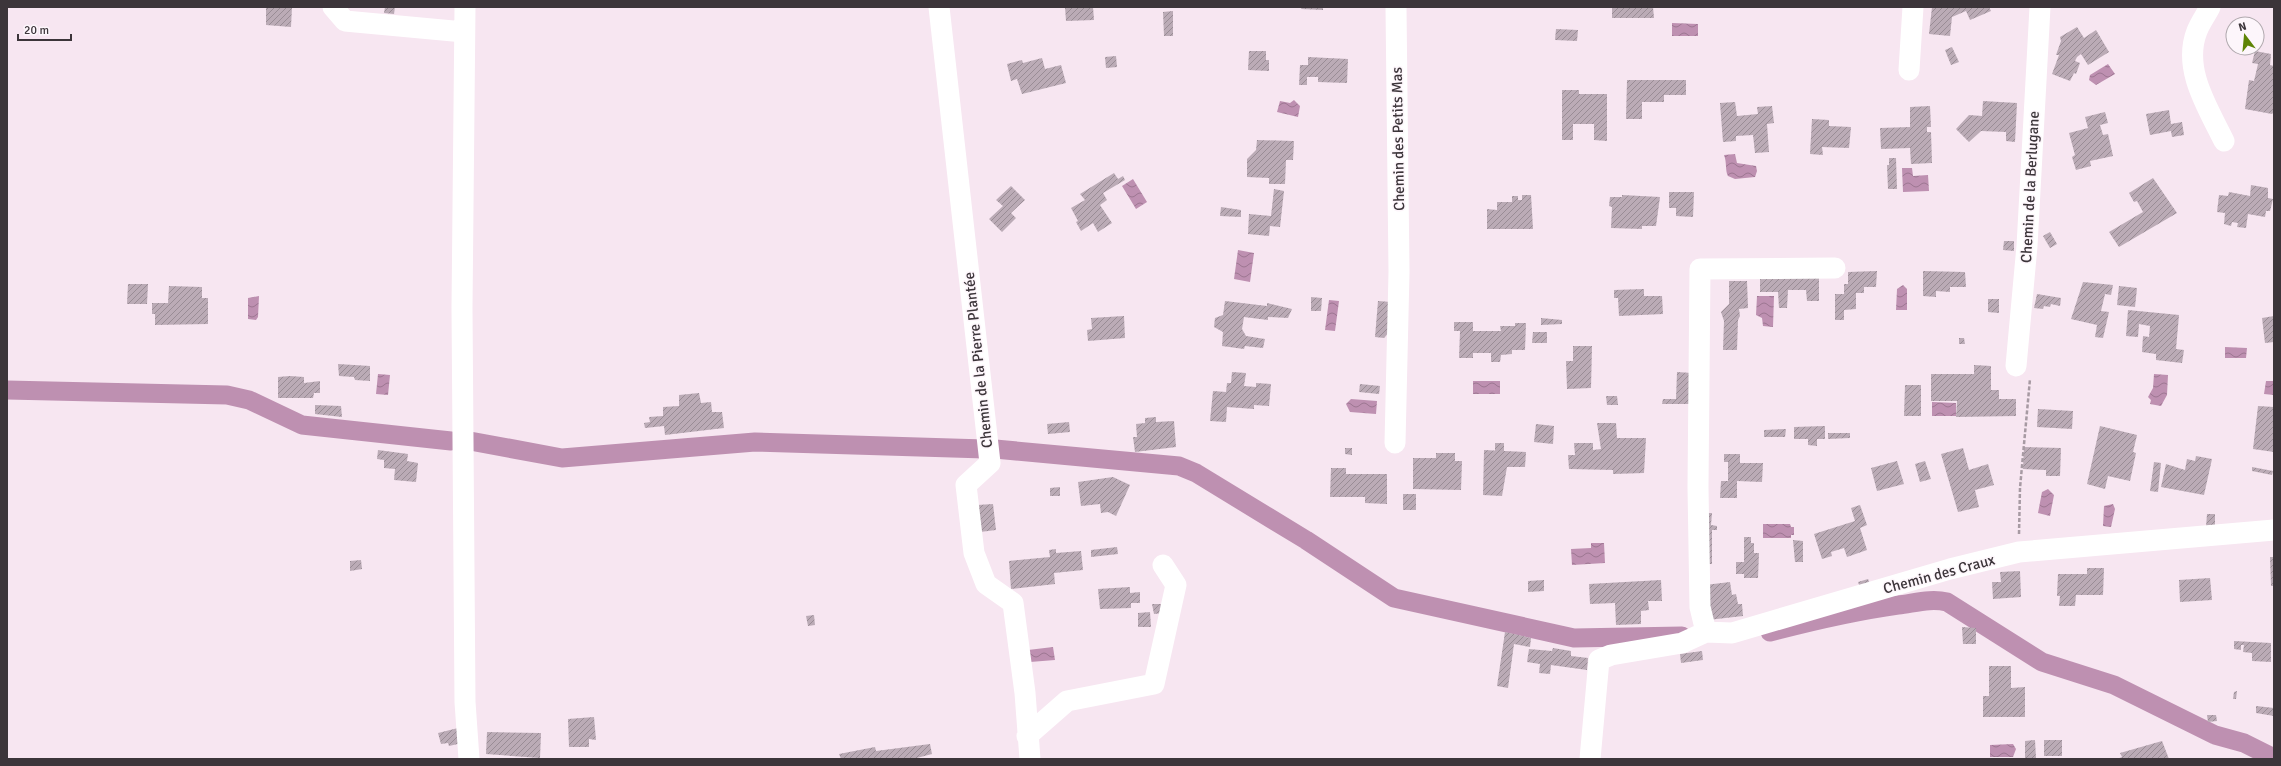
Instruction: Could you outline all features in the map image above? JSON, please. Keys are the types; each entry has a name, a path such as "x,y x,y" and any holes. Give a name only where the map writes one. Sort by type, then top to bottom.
{"street":[{"path":"333,7 345,21 464,32"},
{"path":"465,7 462,308 465,702 468,759"},
{"name":"Chemin de la Pierre Plantée","path":"939,7 990,463 966,486 973,545 986,584 1012,603 1025,693 1027,736 1030,759"},
{"name":"Chemin des Petits Mas","path":"1395,442 1399,272 1396,7"},
{"path":"1909,70 1913,7"},
{"name":"Chemin de la Berlugane","path":"2023,369 2027,246 2040,7"},
{"path":"2210,7 2196,32 2193,60 2197,86 2224,141"},
{"path":"1706,632 1700,606 1698,487 1700,269 1835,268"},
{"name":"Chemin des Craux","path":"1590,759 1599,660 1611,654 1682,643 1706,632 1732,633 1950,569 2019,552 2274,530"},
{"path":"1027,736 1067,701 1154,684 1176,585 1163,565"}],"path":[{"path":"2019,552 2023,369"}],"water":[{"path":"1672,23 1698,24 1698,36 1672,36"},
{"path":"2108,64 2115,74 2096,85 2089,80 2090,75"},
{"path":"1294,100 1300,106 1298,117 1277,112 1280,101 1290,103"},
{"path":"1735,154 1737,163 1756,166 1757,171 1755,177 1735,179 1728,176 1724,155"},
{"path":"1902,168 1912,168 1913,176 1928,175 1929,191 1903,192"},
{"path":"1133,179 1147,202 1136,209 1122,186"},
{"path":"1238,250 1254,253 1250,282 1234,279"},
{"path":"1903,285 1907,289 1907,310 1896,310 1897,289"},
{"path":"259,296 258,317 256,320 248,319 248,298"},
{"path":"1757,296 1774,296 1773,327 1763,326 1762,318 1756,315"},
{"path":"1329,300 1339,301 1335,331 1325,330"},
{"path":"2225,347 2247,348 2246,358 2225,358"},
{"path":"378,374 390,375 388,395 376,394"},
{"path":"2154,374 2168,375 2167,395 2161,406 2150,404 2151,400 2148,397 2153,388"},
{"path":"1473,381 1500,381 1500,394 1473,394"},
{"path":"2266,381 2274,381 2274,395 2264,394"},
{"path":"1351,399 1377,401 1376,414 1350,412 1346,404"},
{"path":"1932,402 1956,403 1956,416 1932,416"},
{"path":"2048,489 2054,495 2050,516 2038,513 2042,492"},
{"path":"2113,504 2115,509 2111,527 2103,526 2104,506"},
{"path":"1763,524 1790,524 1791,527 1794,527 1794,535 1791,535 1791,538 1763,538"},
{"path":"1591,543 1604,543 1605,563 1572,565 1571,549 1591,548"},
{"path":"1053,647 1055,660 1030,662 1028,650"},
{"path":"2013,744 2016,749 2013,757 1990,757 1990,745"}],"building":[{"path":"266,7 292,7 291,27 266,25"},
{"path":"385,7 395,7 394,14 384,13"},
{"path":"1065,7 1093,7 1094,20 1066,21"},
{"path":"1302,7 1323,7 1323,10 1301,9"},
{"path":"1612,7 1653,7 1654,18 1612,18"},
{"path":"1932,7 1989,7 1991,11 1970,20 1966,11 1952,17 1950,36 1929,34"},
{"path":"1173,11 1173,36 1164,36 1163,12"},
{"path":"2077,27 2084,38 2096,30 2109,52 2088,65 2081,54 2075,61 2080,63 2076,74 2074,73 2070,81 2052,74 2059,55 2056,55 2061,41 2060,37"},
{"path":"1556,29 1578,30 1577,41 1555,40"},
{"path":"1952,47 1959,62 1951,65 1945,50"},
{"path":"1249,51 1266,51 1266,60 1269,60 1269,71 1248,70"},
{"path":"2265,53 2271,54 2270,65 2274,66 2274,112 2272,114 2245,109 2249,80 2254,81 2258,64 2252,63 2254,56 2265,56"},
{"path":"1116,56 1117,67 1106,68 1105,57"},
{"path":"1308,57 1348,59 1347,83 1318,82 1318,77 1307,77 1307,85 1299,85 1300,65 1308,65"},
{"path":"1042,58 1045,69 1061,65 1066,83 1022,94 1017,79 1011,81 1007,64 1022,60 1023,63"},
{"path":"1627,80 1686,80 1686,95 1664,95 1664,102 1642,102 1642,119 1626,119"},
{"path":"1562,90 1579,90 1579,94 1607,94 1607,141 1594,140 1594,124 1573,124 1573,140 1562,140"},
{"path":"1983,101 2017,103 2015,142 2006,141 2006,132 1981,131 1969,142 1956,129 1969,115 1982,116"},
{"path":"1735,102 1737,116 1758,114 1757,107 1772,106 1774,123 1767,124 1769,152 1755,153 1753,135 1736,136 1736,141 1723,142 1720,103"},
{"path":"1930,106 1931,127 1927,127 1927,132 1931,132 1932,163 1911,164 1910,148 1881,149 1880,128 1910,127 1910,107"},
{"path":"2169,110 2171,124 2182,122 2184,135 2172,137 2171,131 2150,135 2146,114"},
{"path":"2105,112 2108,123 2100,125 2103,135 2108,134 2113,156 2090,161 2091,166 2076,170 2072,157 2075,155 2069,133 2088,128 2085,117"},
{"path":"1812,119 1829,120 1829,126 1851,127 1849,148 1822,147 1823,155 1810,154"},
{"path":"1257,140 1294,141 1293,160 1286,160 1285,184 1269,184 1269,178 1247,177 1247,159 1256,150"},
{"path":"1889,158 1896,158 1897,189 1888,189 1887,165 1889,165"},
{"path":"1114,173 1118,179 1123,176 1125,180 1103,193 1107,200 1100,205 1112,223 1098,232 1093,223 1081,231 1076,222 1078,221 1071,208 1085,200 1080,194"},
{"path":"2153,178 2177,213 2119,247 2109,232 2143,212 2137,201 2134,202 2129,193"},
{"path":"2251,185 2268,188 2268,198 2273,199 2270,211 2266,211 2265,217 2248,214 2246,228 2237,227 2238,223 2232,222 2231,226 2224,224 2225,213 2217,212 2219,195 2228,196 2229,192 2250,196"},
{"path":"1011,186 1025,200 1011,213 1016,218 1002,232 989,219 1003,206 996,200"},
{"path":"1274,189 1284,191 1280,227 1270,226 1269,236 1248,234 1249,214 1271,216"},
{"path":"1669,192 1694,192 1693,217 1676,216 1676,208 1669,208"},
{"path":"1522,195 1531,195 1533,229 1487,229 1487,209 1497,210 1497,202 1512,202 1512,196 1518,196 1518,200 1522,200"},
{"path":"1622,195 1660,197 1656,226 1642,226 1642,229 1611,228 1612,207 1609,206 1610,197 1622,197"},
{"path":"1221,207 1241,210 1241,217 1220,216"},
{"path":"2050,232 2057,244 2050,248 2043,236"},
{"path":"2004,241 2014,241 2014,251 2003,250"},
{"path":"1877,271 1876,287 1864,287 1864,293 1856,293 1856,309 1844,310 1844,320 1835,320 1835,294 1844,294 1844,284 1848,284 1848,272"},
{"path":"1923,271 1965,272 1966,287 1950,287 1950,292 1936,291 1936,297 1923,296"},
{"path":"1760,274 1819,274 1819,301 1807,301 1806,290 1788,290 1787,308 1779,308 1778,292 1760,292"},
{"path":"1729,281 1747,281 1748,308 1739,309 1740,316 1738,320 1737,350 1723,350 1724,321 1721,312 1729,304"},
{"path":"2083,282 2113,285 2111,295 2105,294 2101,311 2109,312 2103,338 2095,337 2097,325 2071,319"},
{"path":"128,284 148,284 147,304 127,304"},
{"path":"169,286 202,287 202,298 208,298 208,324 155,325 155,314 152,314 152,303 168,303"},
{"path":"2119,286 2137,288 2135,307 2117,305"},
{"path":"1644,289 1644,296 1662,296 1663,314 1619,316 1618,298 1614,298 1614,290"},
{"path":"2037,294 2061,298 2060,306 2051,304 2050,307 2044,306 2043,309 2034,308"},
{"path":"1311,297 1322,298 1321,311 1311,311"},
{"path":"1988,299 1999,299 1999,313 1988,312"},
{"path":"1225,301 1267,306 1267,303 1292,309 1288,318 1268,317 1268,320 1244,317 1242,329 1246,336 1265,339 1263,348 1245,346 1244,349 1222,346 1223,332 1214,327 1215,318 1223,315"},
{"path":"1378,301 1391,302 1389,332 1384,338 1375,337"},
{"path":"2128,310 2179,315 2176,349 2184,350 2182,363 2156,360 2156,354 2142,352 2143,336 2149,337 2150,326 2139,324 2138,337 2126,336"},
{"path":"1124,316 1125,338 1088,341 1087,330 1092,329 1091,318"},
{"path":"2274,316 2274,342 2265,343 2262,318"},
{"path":"1541,318 1562,320 1562,324 1541,325"},
{"path":"1454,322 1473,322 1473,331 1501,331 1500,326 1515,326 1515,323 1526,323 1525,350 1512,350 1512,354 1501,355 1500,362 1491,362 1491,353 1473,353 1473,358 1459,358 1460,331 1454,331"},
{"path":"1533,332 1547,332 1547,343 1532,343"},
{"path":"1959,338 1964,338 1965,344 1959,344"},
{"path":"1573,346 1592,346 1591,388 1567,389 1566,361 1573,361"},
{"path":"338,364 370,366 370,381 355,380 354,377 339,376"},
{"path":"1974,365 1991,366 1991,390 1999,390 1999,399 2016,399 2016,416 1956,417 1957,401 1931,401 1931,374 1974,374"},
{"path":"1232,372 1246,373 1244,386 1256,387 1256,383 1271,384 1269,406 1254,405 1254,409 1227,407 1226,422 1210,421 1213,391 1226,392 1227,383 1231,383"},
{"path":"1677,372 1692,373 1691,404 1662,404 1663,399 1676,399"},
{"path":"278,377 304,377 304,383 320,381 320,393 314,393 313,398 278,398"},
{"path":"1360,384 1380,386 1379,394 1359,392"},
{"path":"1905,385 1921,385 1921,416 1904,416"},
{"path":"699,393 701,403 711,402 712,412 722,412 724,428 665,435 664,426 645,428 644,423 650,422 649,417 663,416 663,407 679,406 679,395"},
{"path":"1606,396 1617,396 1618,405 1607,405"},
{"path":"315,405 341,406 342,417 315,414"},
{"path":"2258,406 2274,407 2274,452 2253,449"},
{"path":"2038,409 2073,411 2072,429 2037,427"},
{"path":"1156,417 1156,422 1174,421 1176,447 1135,452 1133,437 1137,437 1136,424 1145,423 1145,418"},
{"path":"1069,422 1070,432 1048,434 1047,424"},
{"path":"1597,423 1616,423 1617,438 1646,438 1644,473 1613,474 1613,470 1569,469 1568,455 1575,455 1574,443 1593,443 1593,450 1601,449"},
{"path":"1536,424 1554,426 1553,444 1534,442"},
{"path":"1825,426 1825,439 1817,439 1817,446 1808,445 1808,439 1794,439 1794,427"},
{"path":"2100,426 2137,435 2133,452 2136,453 2130,481 2108,476 2105,489 2087,484"},
{"path":"1786,429 1785,437 1764,437 1764,430"},
{"path":"1828,433 1850,433 1850,438 1828,439"},
{"path":"1495,443 1504,443 1504,451 1495,451"},
{"path":"2024,447 2061,448 2060,476 2046,476 2046,470 2023,469"},
{"path":"1345,448 1352,448 1352,455 1345,454"},
{"path":"1963,448 1969,470 1988,464 1994,485 1975,490 1979,507 1958,512 1941,454"},
{"path":"378,450 408,454 407,461 418,463 416,482 394,480 395,469 384,468 384,460 377,459"},
{"path":"1484,450 1526,452 1525,467 1507,467 1502,496 1483,495"},
{"path":"1436,453 1455,453 1455,461 1462,461 1461,490 1413,489 1413,458 1436,458"},
{"path":"1724,454 1740,454 1740,463 1763,463 1762,482 1737,481 1737,498 1720,498 1721,481 1728,481 1728,462 1724,462"},
{"path":"2196,456 2212,459 2204,495 2161,487 2166,464 2185,470 2187,459 2195,461"},
{"path":"1897,461 1904,484 1877,491 1871,468"},
{"path":"1925,461 1931,479 1920,482 1915,464"},
{"path":"2154,462 2161,463 2158,492 2150,491"},
{"path":"2252,467 2273,471 2272,475 2252,471"},
{"path":"1331,468 1346,468 1346,474 1387,474 1387,504 1365,503 1365,497 1330,497"},
{"path":"1113,477 1130,485 1116,516 1108,512 1101,513 1100,504 1081,506 1078,482"},
{"path":"1060,487 1060,496 1050,496 1050,488"},
{"path":"1403,494 1416,494 1416,510 1403,510"},
{"path":"993,504 996,530 980,532 977,505"},
{"path":"1860,505 1867,525 1860,528 1867,550 1847,557 1844,548 1831,552 1832,556 1822,559 1814,534 1855,521 1851,508"},
{"path":"1702,513 1712,513 1711,525 1717,526 1717,530 1712,530 1712,564 1702,564"},
{"path":"2207,514 2215,514 2215,527 2206,527"},
{"path":"1744,537 1751,537 1751,543 1754,543 1754,553 1759,553 1758,578 1744,578 1744,574 1736,574 1736,562 1744,562"},
{"path":"1793,540 1803,541 1803,562 1795,562"},
{"path":"1117,547 1118,554 1091,557 1091,550"},
{"path":"1056,549 1056,553 1081,551 1083,570 1054,573 1055,584 1011,589 1009,561 1050,557 1049,550"},
{"path":"2270,557 2274,557 2274,586 2271,586"},
{"path":"361,560 362,569 350,571 350,561"},
{"path":"2087,568 2104,568 2103,595 2076,595 2075,606 2059,606 2060,596 2057,596 2058,574 2087,574"},
{"path":"2020,571 2021,597 1993,599 1992,582 2001,582 2000,572"},
{"path":"2210,578 2212,600 2180,602 2179,580"},
{"path":"1868,579 1870,584 1860,587 1858,582"},
{"path":"1544,580 1544,591 1528,592 1528,581"},
{"path":"1661,580 1662,601 1648,601 1649,610 1641,611 1641,624 1616,625 1615,603 1590,604 1589,584"},
{"path":"1730,582 1732,595 1736,594 1738,604 1742,604 1743,616 1708,620 1705,585"},
{"path":"1130,587 1130,593 1140,592 1140,603 1131,603 1131,608 1100,609 1098,589"},
{"path":"1152,604 1162,604 1163,613 1154,614"},
{"path":"1150,612 1151,627 1138,627 1138,613"},
{"path":"814,615 815,625 808,626 806,616"},
{"path":"1962,627 1976,628 1976,644 1963,644"},
{"path":"1505,632 1531,638 1530,647 1514,644 1508,688 1497,686"},
{"path":"2234,641 2271,643 2271,662 2252,661 2252,653 2243,652 2244,645 2241,645 2241,650 2234,649"},
{"path":"1553,648 1571,651 1571,656 1588,658 1587,670 1551,665 1550,674 1539,673 1540,664 1527,662 1529,649 1552,651"},
{"path":"1702,651 1703,660 1681,663 1680,654"},
{"path":"1989,666 2011,666 2011,688 2025,687 2025,717 1983,717 1983,696 1989,696"},
{"path":"2237,691 2236,699 2233,699 2234,692"},
{"path":"2256,706 2274,708 2274,716 2256,713"},
{"path":"2207,715 2216,715 2217,721 2208,722"},
{"path":"594,717 596,740 589,739 589,747 569,747 568,719"},
{"path":"458,728 462,743 449,746 448,743 441,744 438,733"},
{"path":"487,732 541,733 540,758 486,754"},
{"path":"2035,740 2036,758 2025,758 2025,741"},
{"path":"2044,740 2062,740 2062,756 2044,756"},
{"path":"2162,741 2169,759 2117,759 2122,757 2120,753"},
{"path":"930,744 932,754 913,759 841,759 839,754 875,747 876,751"}],"waterway":[{"path":"7,390 227,395 249,400 302,425 451,441"},
{"path":"470,441 562,458 755,442 985,449"},
{"path":"995,449 1179,466 1196,473 1306,540 1394,598 1574,638 1682,636"},
{"path":"1770,632 1882,607 1929,601 1947,602 2042,662 2114,685 2215,735 2244,743 2274,758"}]}
